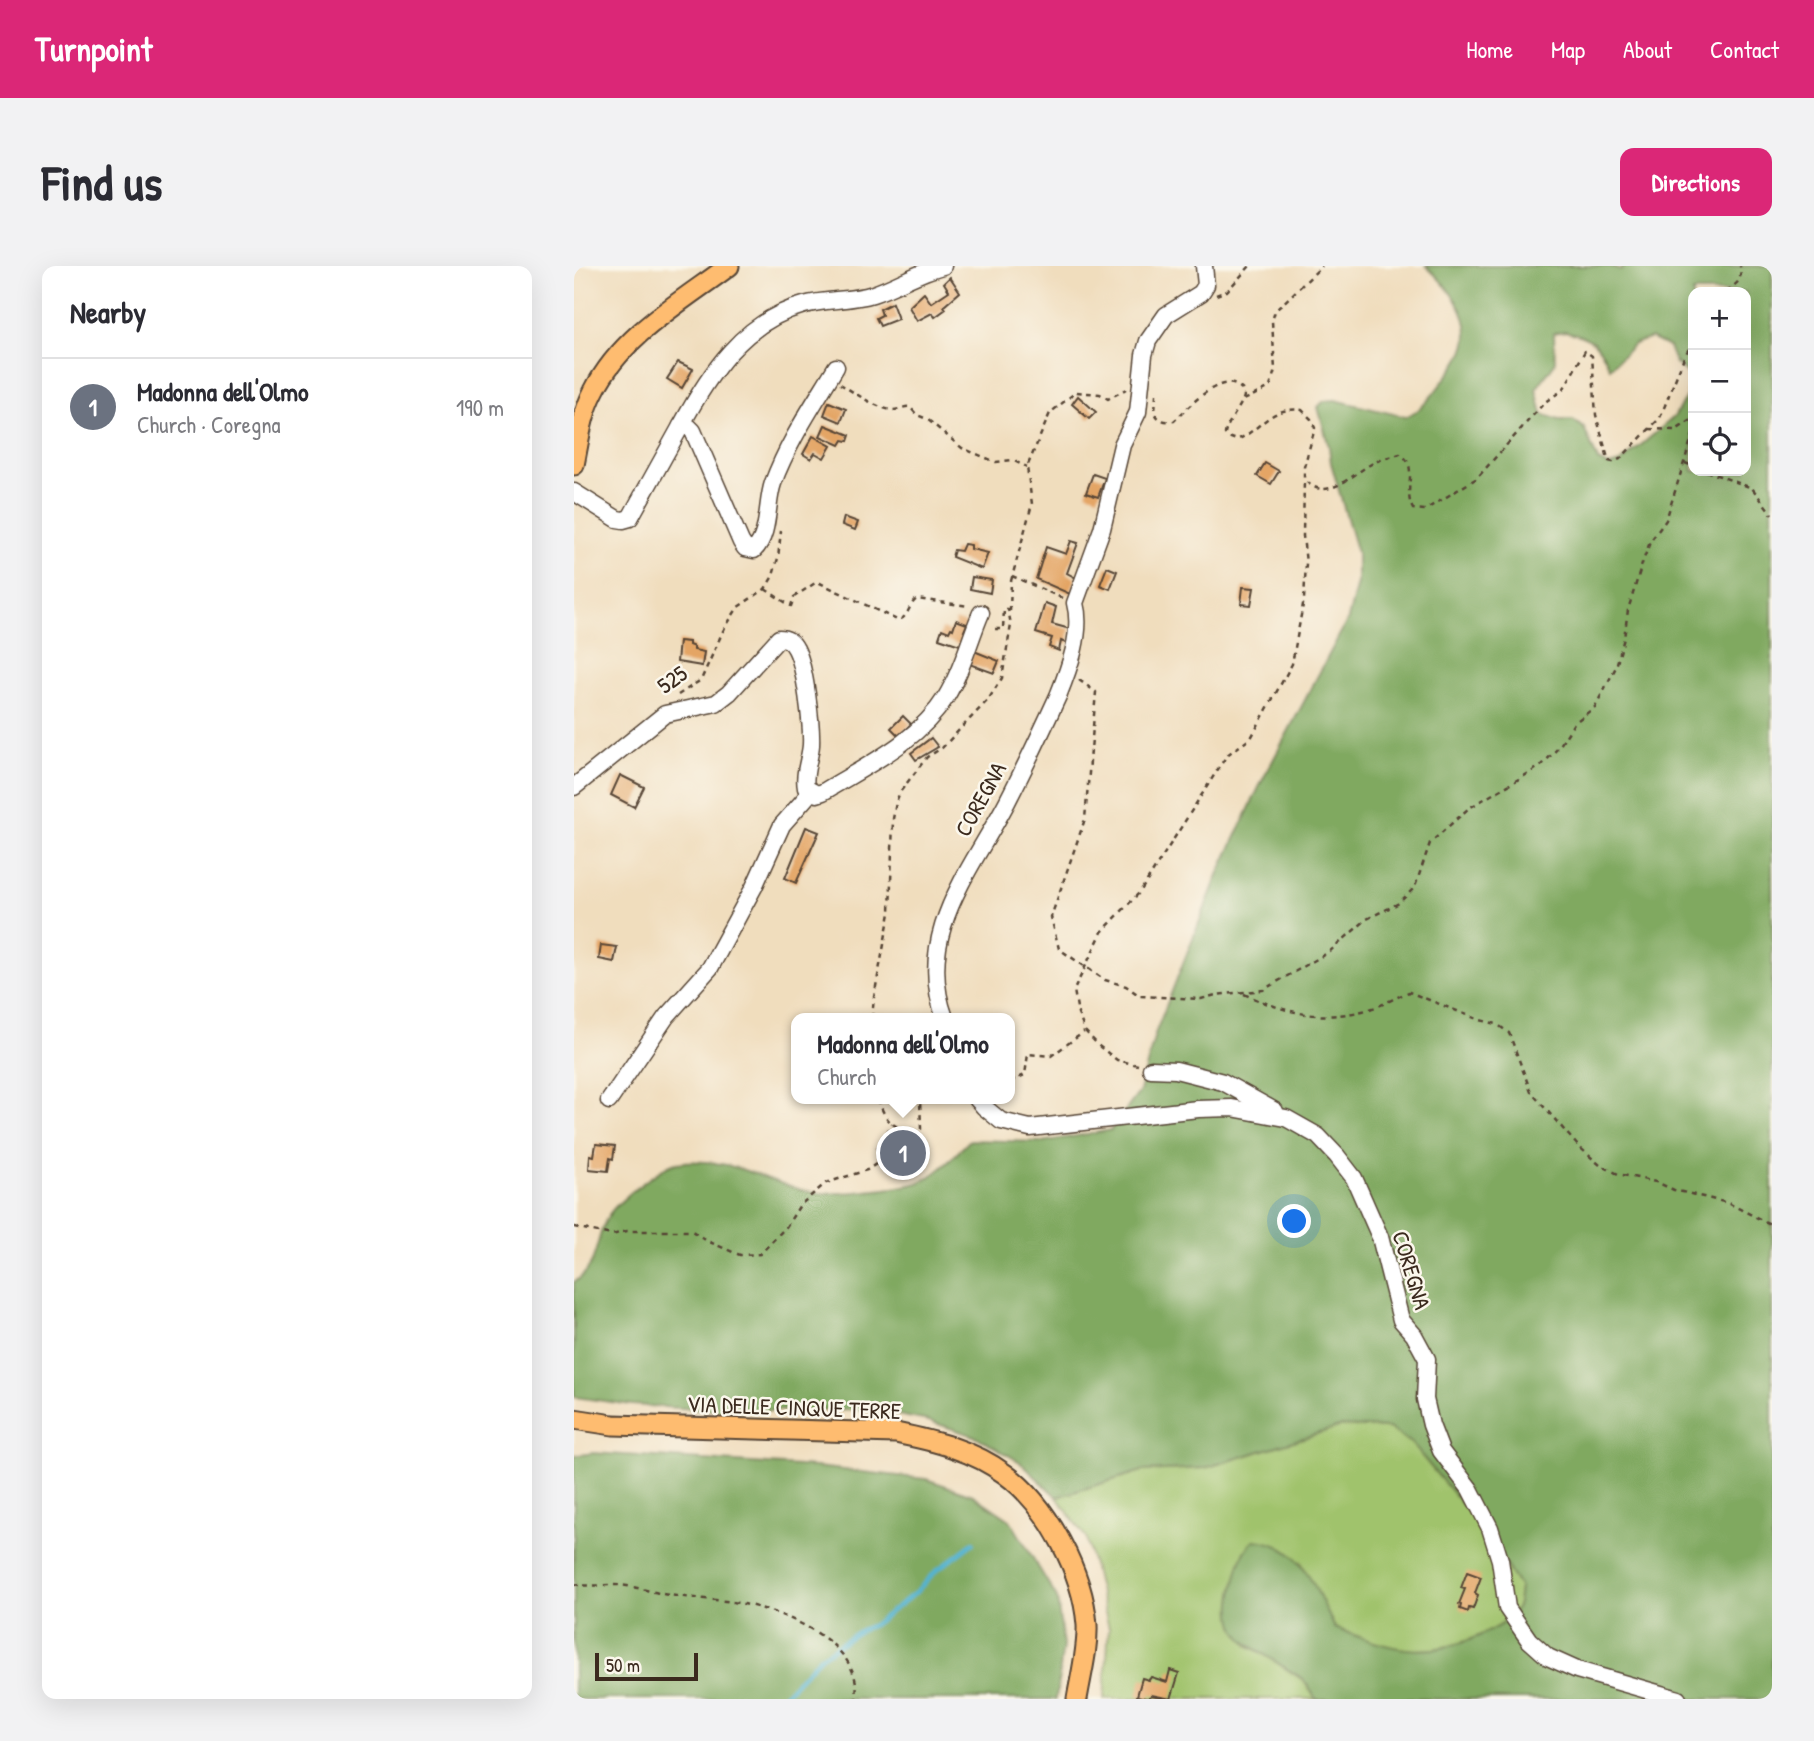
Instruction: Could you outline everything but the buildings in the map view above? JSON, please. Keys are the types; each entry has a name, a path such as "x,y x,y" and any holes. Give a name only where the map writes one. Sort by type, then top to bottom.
{"main road":[{"path":"574,465 584,417 594,390 610,365 641,332 729,266"},
{"name":"VIA DELLE CINQUE TERRE","path":"574,1419 612,1425 896,1433 942,1443 1006,1474 1037,1506 1059,1537 1072,1564 1087,1625 1077,1699"}],"street":[{"path":"574,492 617,519 630,518 699,392 744,337 766,321 803,306 870,295 943,266"},
{"path":"1201,293 1206,285 1204,266"},
{"name":"COREGNA","path":"943,1013 938,999 937,978 938,947 945,919 972,859 1007,801 1067,672 1076,632 1075,603 1102,529 1122,446 1138,412 1148,341 1167,314 1201,293"},
{"path":"681,426 689,427 693,431 741,542 745,548 754,550 763,533 773,483 798,431 834,370"},
{"path":"574,787 665,714 716,703 729,693 779,638 790,641 797,651 807,699 811,744 806,788 817,794 823,792 908,739 932,718 947,695 967,653 981,613"},
{"path":"609,1101 666,1017 710,968 754,887 782,825 811,792"},
{"path":"1152,1069 1176,1070 1223,1082 1286,1118"},
{"name":"COREGNA","path":"981,1104 1001,1121 1030,1128 1198,1109 1232,1108 1286,1118 1318,1136 1353,1178 1380,1237 1401,1320 1414,1335 1427,1359 1425,1399 1431,1425 1441,1451 1469,1489 1490,1528 1500,1560 1507,1608 1529,1640 1548,1657 1577,1670 1678,1699"}],"path":[{"path":"1201,293 1220,295 1250,266"},
{"path":"1152,1069 1117,1060 1100,1047 1085,1031 1078,1014 1074,990 1102,932 1140,892 1227,755 1251,738 1292,664 1304,599 1304,467 1315,436 1315,428 1302,410 1286,410 1261,422 1241,438 1231,439 1225,434 1231,417 1244,400 1270,387 1275,370 1272,321 1275,311 1322,266"},
{"path":"1734,287 1741,275 1740,266"},
{"path":"1304,479 1310,485 1321,488 1338,486 1374,463 1400,454 1410,467 1410,505 1413,509 1424,510 1478,478 1545,402 1563,390 1583,353 1588,351 1593,361 1596,415 1609,460 1613,462 1620,459 1660,418 1688,350"},
{"path":"834,370 837,375 836,382 850,392 887,409 910,407 962,448 996,462 1012,460 1027,467"},
{"path":"1010,611 1012,576 1032,504 1027,467 1050,413 1065,399 1076,393 1100,394 1108,399 1141,379 1154,387 1157,401 1155,413 1161,421 1174,421 1206,392 1225,383 1242,388 1244,400"},
{"path":"1649,429 1676,430 1688,422"},
{"path":"1067,672 1096,692 1086,819 1051,918 1059,949 1086,969 1105,980 1126,986 1140,996 1201,999 1263,990 1329,952 1367,919 1399,903 1415,887 1430,843 1469,808 1541,766 1559,747 1574,723 1595,707 1616,667 1642,564 1650,542 1666,520 1688,452"},
{"path":"1720,476 1752,488 1772,514"},
{"path":"1012,576 1075,603"},
{"name":"525","path":"668,702 701,680 723,631 738,607 765,589"},
{"path":"1240,992 1287,1011 1322,1017 1371,1009 1409,992 1497,1024 1509,1034 1531,1092 1578,1146 1600,1165 1618,1174 1727,1203 1772,1225"},
{"path":"1015,1079 1025,1075 1028,1054 1051,1055 1085,1031"},
{"path":"880,1104 884,1116 892,1124 901,1129 919,1131 920,1104"},
{"path":"574,1227 612,1235 627,1231 692,1231 707,1241 740,1255 760,1254 786,1227 800,1205 826,1183 867,1170 879,1162 877,1149 892,1124"},
{"path":"574,1584 590,1587 624,1585 668,1595 742,1603 771,1611 829,1640 849,1662 856,1699"}],"green space":[{"path":"1426,266 1610,266 1622,270 1623,266 1772,266 1772,1699 1316,1699 1300,1677 1250,1645 1235,1628 1232,1602 1236,1577 1244,1555 1254,1540 1284,1549 1296,1559 1314,1584 1335,1628 1373,1642 1407,1649 1442,1648 1461,1643 1500,1625 1513,1614 1518,1604 1520,1588 1483,1529 1412,1444 1389,1428 1342,1426 1205,1468 1142,1471 1057,1497 1020,1462 977,1437 929,1421 871,1410 727,1411 632,1405 574,1397 574,1282 592,1262 603,1226 611,1212 639,1186 670,1166 677,1163 714,1163 811,1192 864,1191 924,1180 970,1140 1042,1142 1111,1130 1140,1091 1155,1034 1218,875 1262,781 1348,619 1357,583 1357,553 1318,407 1324,401 1335,400 1406,417 1427,401 1458,361 1466,345 1465,320 1445,285","holes":["1688,287 1751,287 1751,476 1688,476 1688,389 1674,417 1620,463 1609,466 1598,461 1584,428 1573,420 1559,420 1542,414 1536,389 1555,363 1554,333 1565,331 1594,342 1610,368 1634,344 1651,338 1669,347 1675,362 1688,375"]},
{"path":"1342,1426 1389,1428 1412,1444 1483,1529 1520,1588 1518,1605 1513,1614 1496,1628 1442,1648 1407,1649 1373,1642 1335,1628 1301,1562 1247,1645 1303,1680 1316,1699 1104,1699 1109,1628 1086,1538 1057,1497 1142,1471 1205,1468"},
{"path":"593,1453 816,1467 926,1479 973,1495 1010,1520 1057,1598 1063,1646 1056,1699 574,1699 574,1456"}],"waterway":[{"path":"780,1699 821,1656 873,1625 973,1543"}],"place":[{"name":"Madonna dell'Olmo","path":"903,1153"}]}
